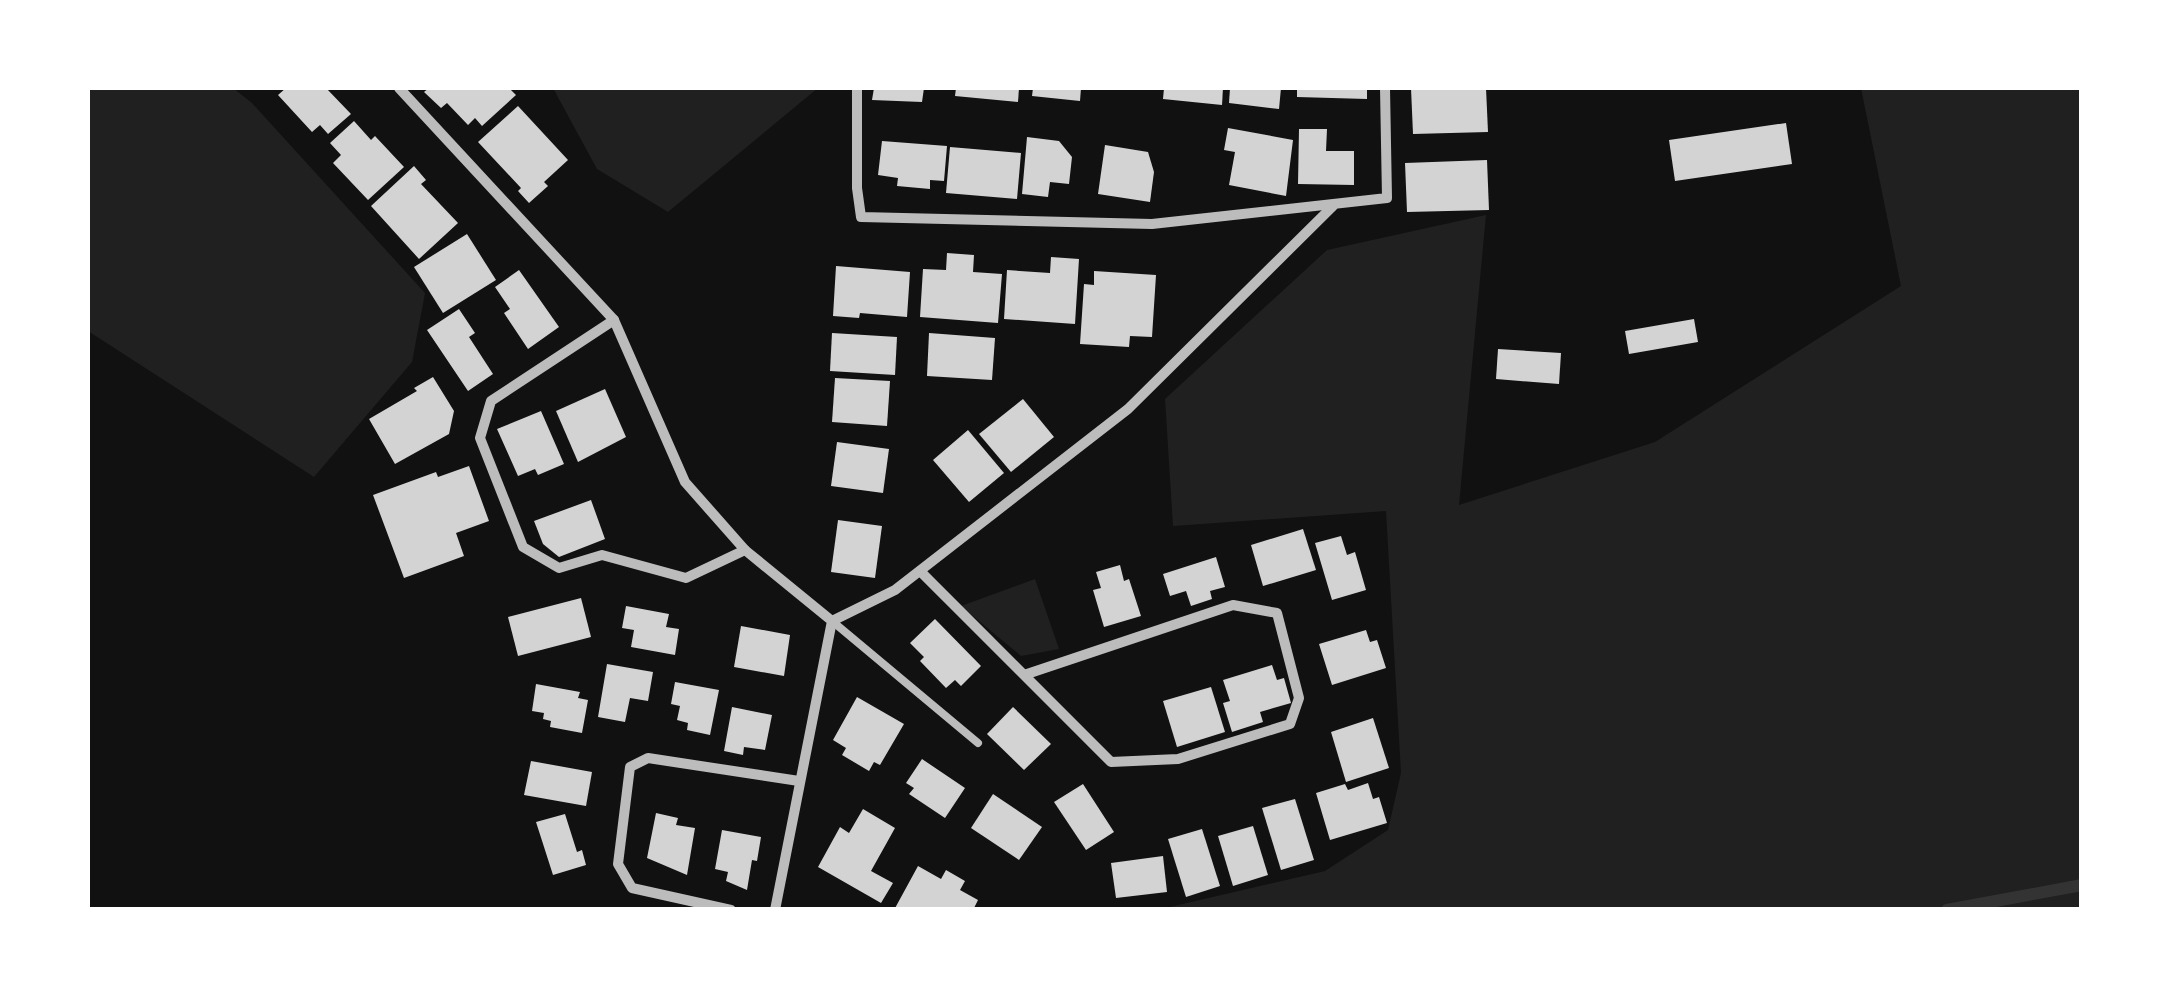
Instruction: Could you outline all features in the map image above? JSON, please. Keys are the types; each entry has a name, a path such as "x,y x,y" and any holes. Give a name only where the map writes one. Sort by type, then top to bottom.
{"street":[{"path":"399,88 614,320 685,482 745,550 832,621"},
{"path":"857,88 857,188 861,217 1152,224 1387,198 1385,88"},
{"path":"832,621 896,590 1128,409 1333,206"},
{"path":"614,320 491,400 480,438 522,548 558,568 602,556 686,578 745,550"},
{"path":"920,571 1024,675 1111,762 1178,759 1290,724 1299,698 1276,613 1233,606 1024,675"},
{"path":"774,910 832,621"},
{"path":"731,910 632,888 618,864 630,767 648,758 799,780"}],"lane":[{"path":"832,621 978,744"}],"shaded area":[{"path":"88,88 233,88 252,103 425,293 412,362 314,477 88,331"},
{"path":"553,88 818,88 668,212 597,169"},
{"path":"1861,88 2081,88 2081,909 1161,909 1325,871 1388,830 1401,773 1386,511 1173,526 1165,399 1327,250 1486,215 1459,505 1655,442 1901,286"},
{"path":"1035,579 1059,649 1021,656 961,606"}],"building":[{"path":"286,88 326,88 351,114 328,134 320,125 312,132 278,95"},
{"path":"429,88 509,88 516,95 482,126 475,118 468,125 447,103 441,108 424,92"},
{"path":"874,88 924,88 922,102 872,100"},
{"path":"956,88 1019,88 1018,102 955,96"},
{"path":"1033,88 1081,88 1080,101 1032,96"},
{"path":"1164,88 1223,88 1222,105 1163,99"},
{"path":"1230,88 1281,88 1279,109 1229,103"},
{"path":"1297,88 1367,88 1367,99 1297,97"},
{"path":"1411,88 1486,88 1488,132 1413,134"},
{"path":"518,106 568,160 529,203 518,191 521,188 478,142"},
{"path":"354,121 371,140 375,136 404,167 368,200 333,163 341,155 330,143"},
{"path":"1786,123 1792,164 1675,181 1669,140"},
{"path":"1228,128 1293,140 1286,196 1229,185 1235,152 1224,150"},
{"path":"1299,129 1327,129 1326,151 1354,151 1354,185 1298,184"},
{"path":"1027,137 1059,141 1072,157 1069,184 1050,182 1048,197 1022,194"},
{"path":"882,141 947,146 944,181 930,180 930,189 897,186 898,178 878,175"},
{"path":"1105,145 1148,152 1154,172 1150,202 1098,194"},
{"path":"950,147 1021,153 1017,199 946,193"},
{"path":"1487,160 1489,210 1407,212 1405,163"},
{"path":"414,166 426,180 421,184 458,223 419,259 371,206"},
{"path":"467,234 496,280 443,313 414,267"},
{"path":"947,253 974,255 973,272 1002,274 998,323 920,317 923,269 946,270"},
{"path":"1051,257 1079,259 1075,324 1004,319 1007,270 1050,273"},
{"path":"836,266 910,272 907,317 860,313 859,318 833,316"},
{"path":"519,270 559,327 528,349 504,313 510,309 495,287"},
{"path":"1094,271 1156,275 1152,337 1130,336 1129,347 1080,344 1084,284 1094,285"},
{"path":"459,309 475,333 469,337 493,374 468,391 427,330"},
{"path":"1694,319 1698,342 1629,354 1625,331"},
{"path":"832,333 897,337 895,375 830,371"},
{"path":"929,333 995,338 992,380 927,376"},
{"path":"1498,349 1561,353 1559,384 1496,379"},
{"path":"433,377 454,411 449,434 395,464 369,419"},
{"path":"835,378 890,381 887,426 832,422"},
{"path":"605,389 626,437 578,462 556,411"},
{"path":"1023,399 1054,437 1011,472 979,434"},
{"path":"541,411 564,464 538,475 535,469 518,476 497,429"},
{"path":"968,430 1004,473 969,502 933,460"},
{"path":"837,442 889,449 883,493 831,486"},
{"path":"469,466 489,521 456,533 464,556 404,578 373,495 436,472 438,477"},
{"path":"591,500 605,539 559,557 543,544 534,521"},
{"path":"838,520 882,526 875,578 831,572"},
{"path":"1303,529 1316,570 1263,586 1251,545"},
{"path":"1341,536 1347,555 1355,552 1366,590 1332,600 1315,543"},
{"path":"1216,557 1225,587 1210,591 1212,599 1191,606 1186,591 1170,596 1163,574"},
{"path":"1120,565 1141,616 1104,627 1093,590 1101,588 1096,572"},
{"path":"581,598 591,637 518,656 508,617"},
{"path":"626,606 669,614 666,627 679,629 675,655 631,647 634,630 622,628"},
{"path":"935,619 981,666 961,686 955,680 946,688 920,661 924,657 910,643"},
{"path":"741,626 790,635 784,676 734,667"},
{"path":"1366,630 1370,642 1377,640 1386,668 1332,685 1319,644"},
{"path":"607,664 653,672 648,701 630,698 625,722 598,717"},
{"path":"1272,665 1277,680 1284,678 1291,703 1260,712 1263,722 1232,732 1223,703 1230,701 1223,680"},
{"path":"675,682 719,690 710,735 687,730 688,723 677,720 680,706 671,704"},
{"path":"536,684 580,692 578,698 588,700 582,733 550,727 551,721 543,719 544,713 532,711"},
{"path":"1211,687 1225,732 1177,747 1163,701"},
{"path":"857,697 904,724 880,765 874,762 869,771 842,755 846,748 833,740"},
{"path":"732,707 772,715 765,750 744,747 743,755 724,751"},
{"path":"1013,707 1051,744 1024,770 987,734"},
{"path":"1373,718 1389,768 1346,782 1331,732"},
{"path":"922,759 965,788 945,818 909,794 914,788 906,783"},
{"path":"531,761 592,772 586,806 524,795"},
{"path":"1368,783 1373,799 1379,797 1387,823 1330,840 1316,793 1345,784 1348,790"},
{"path":"1083,784 1114,832 1086,850 1054,802"},
{"path":"993,794 1042,827 1019,860 971,828"},
{"path":"1295,799 1314,860 1281,870 1262,808"},
{"path":"863,809 895,828 871,871 893,883 881,903 818,867 840,827 849,833"},
{"path":"656,813 678,818 676,825 695,828 687,875 647,858"},
{"path":"565,814 577,852 582,850 586,865 553,875 536,822"},
{"path":"1253,826 1268,875 1233,886 1218,836"},
{"path":"1202,829 1220,886 1186,897 1168,839"},
{"path":"722,830 761,837 747,890 726,881 728,872 715,869"},
{"path":"1163,856 1167,892 1116,898 1111,863"},
{"path":"918,866 941,879 946,870 965,881 960,890 978,900 973,910 894,910"}],"waterway":[{"path":"1947,910 2082,885"}]}
